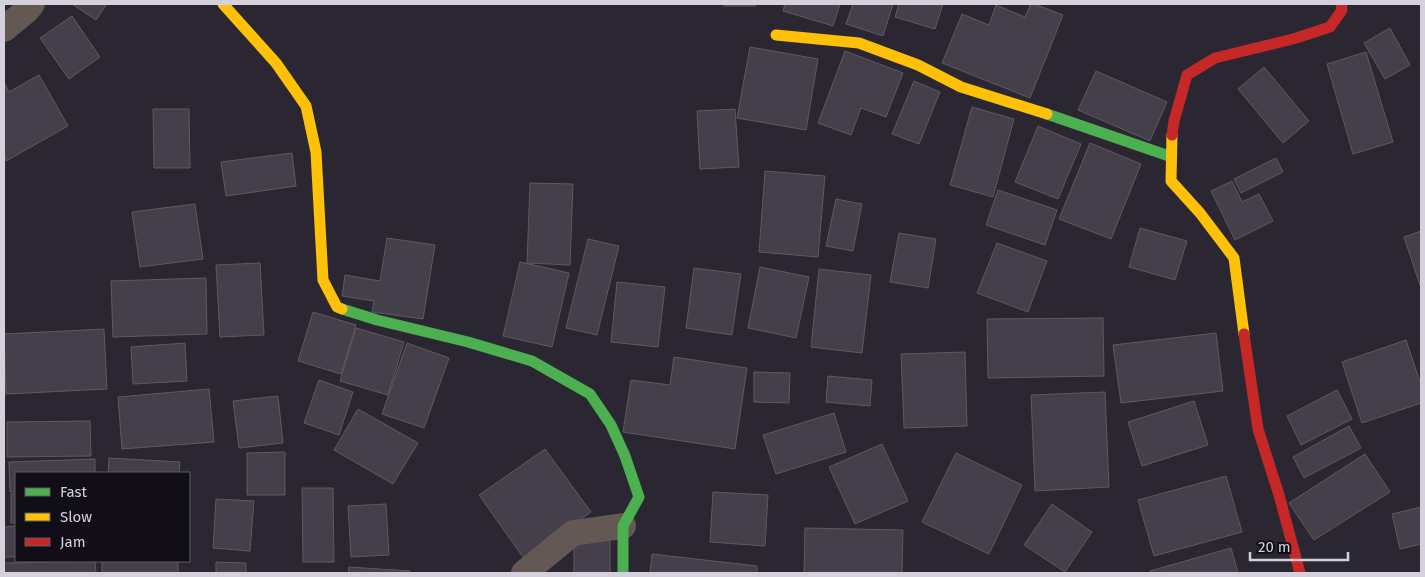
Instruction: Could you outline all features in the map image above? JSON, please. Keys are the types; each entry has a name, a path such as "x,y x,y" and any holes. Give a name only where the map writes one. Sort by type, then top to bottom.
{"street":[{"path":"4,29 32,4"},
{"path":"223,4 276,63 306,106 316,152 323,280 337,307 377,320 468,342 532,361 590,394 611,425 625,456 639,496 623,526 623,573"},
{"path":"1300,573 1258,429 1234,258 1171,180 1170,144 1175,114 1184,91 1187,75 1215,58 1293,39 1330,27 1342,10 1341,4"},
{"path":"776,35 859,43 918,65 961,87 1170,156"},
{"path":"524,573 574,533 623,526"}],"building":[{"path":"72,4 107,4 96,20"},
{"path":"724,4 755,4 755,6 724,6"},
{"path":"785,4 840,4 833,26 783,11"},
{"path":"853,4 893,4 883,36 846,24"},
{"path":"899,4 943,4 935,29 895,17"},
{"path":"1031,4 1063,15 1030,98 942,63 962,14 989,25 996,5 1025,17"},
{"path":"72,16 100,57 69,79 40,38"},
{"path":"1390,28 1410,65 1385,79 1364,43"},
{"path":"750,47 818,59 806,130 737,118"},
{"path":"845,51 903,73 886,117 861,108 851,135 818,123"},
{"path":"1366,52 1393,142 1353,154 1327,64"},
{"path":"1264,67 1309,121 1283,143 1238,89"},
{"path":"1096,71 1167,102 1150,141 1078,110"},
{"path":"39,75 68,126 6,161 4,156 4,82 9,92"},
{"path":"914,81 940,92 919,144 892,134"},
{"path":"972,107 1014,119 993,197 950,185"},
{"path":"153,109 189,109 190,168 154,168"},
{"path":"735,109 739,167 700,169 697,111"},
{"path":"1038,126 1081,144 1058,199 1015,182"},
{"path":"1090,143 1141,164 1111,239 1059,219"},
{"path":"292,153 296,186 226,196 221,162"},
{"path":"1276,158 1283,172 1241,193 1234,179"},
{"path":"765,171 825,176 818,257 759,252"},
{"path":"1232,181 1242,202 1259,194 1273,221 1235,240 1211,191"},
{"path":"530,183 573,184 570,265 527,263"},
{"path":"998,190 1057,210 1045,245 986,225"},
{"path":"836,199 862,204 853,251 826,246"},
{"path":"195,204 203,259 140,267 132,212"},
{"path":"1140,228 1187,241 1175,280 1129,267"},
{"path":"1421,231 1421,288 1404,237"},
{"path":"899,233 936,239 928,288 890,282"},
{"path":"387,238 435,245 423,319 372,312 374,301 342,296 345,275 380,281"},
{"path":"588,239 619,246 597,335 566,328"},
{"path":"997,243 1047,261 1028,312 977,293"},
{"path":"520,262 569,273 552,347 503,336"},
{"path":"260,263 264,335 220,337 216,265"},
{"path":"760,267 809,277 796,338 748,328"},
{"path":"694,268 741,274 732,335 686,328"},
{"path":"819,269 871,275 862,353 811,347"},
{"path":"206,278 207,334 113,337 111,281"},
{"path":"617,282 665,287 658,347 611,342"},
{"path":"313,312 356,325 341,374 298,361"},
{"path":"1103,318 1104,376 988,378 987,319"},
{"path":"356,328 404,342 388,395 340,381"},
{"path":"104,329 107,389 6,394 4,334"},
{"path":"1216,333 1223,391 1121,403 1113,345"},
{"path":"1406,340 1421,385 1421,403 1362,423 1342,362"},
{"path":"185,343 187,381 133,384 131,347"},
{"path":"407,343 449,358 424,428 382,414"},
{"path":"965,352 967,426 904,428 901,354"},
{"path":"674,357 747,368 735,449 623,432 631,380 670,385"},
{"path":"754,372 790,373 789,403 754,402"},
{"path":"828,376 872,380 870,406 826,402"},
{"path":"319,380 353,392 339,435 304,423"},
{"path":"209,389 214,442 122,449 118,397"},
{"path":"1337,390 1352,419 1301,445 1287,416"},
{"path":"1105,392 1109,487 1035,491 1031,395"},
{"path":"278,396 283,443 239,448 233,401"},
{"path":"1194,401 1208,445 1142,466 1128,422"},
{"path":"358,409 418,443 393,484 334,450"},
{"path":"834,413 846,452 776,474 763,435"},
{"path":"90,421 91,456 7,457 7,422"},
{"path":"1349,426 1361,448 1304,478 1293,457"},
{"path":"882,444 908,501 855,524 829,467"},
{"path":"545,449 591,512 525,560 479,495"},
{"path":"285,452 285,495 247,495 247,453"},
{"path":"956,453 1022,485 989,554 922,522"},
{"path":"1365,454 1390,492 1314,540 1289,503"},
{"path":"109,458 180,462 179,472 108,472"},
{"path":"95,459 95,472 15,472 15,492 10,492 9,462"},
{"path":"1226,476 1242,532 1154,556 1138,500"},
{"path":"302,488 333,488 334,562 303,562"},
{"path":"713,492 768,495 765,546 710,542"},
{"path":"11,494 15,494 15,523 11,523"},
{"path":"216,499 254,501 250,551 213,548"},
{"path":"386,504 389,555 351,557 348,506"},
{"path":"1052,504 1092,532 1065,572 1024,545"},
{"path":"1421,507 1421,544 1400,549 1392,514"},
{"path":"15,526 15,557 4,557 4,527"},
{"path":"805,528 903,530 902,573 804,573"},
{"path":"574,538 610,539 610,573 574,573"},
{"path":"1231,548 1238,573 1150,573 1150,571"},
{"path":"652,554 757,566 757,573 650,573"},
{"path":"95,562 96,573 4,573 4,563"},
{"path":"102,562 178,562 178,573 102,572"},
{"path":"216,562 246,563 246,573 216,573"},
{"path":"349,567 410,571 410,573 348,573"}],"traffic: fast":[{"path":"1047,114 1169,156"},
{"path":"342,309 532,361 590,394 611,425 625,456 639,497 623,526 623,573"}],"traffic: slow":[{"path":"223,4 276,63 306,106 316,152 323,280 337,307 342,309"},
{"path":"776,35 859,43 918,65 961,87 1047,114"},
{"path":"1172,135 1171,181 1200,213 1234,258 1244,334"}],"traffic: jam":[{"path":"1172,135 1187,75 1215,58 1293,39 1330,27 1342,10 1341,4"},
{"path":"1244,334 1258,429 1279,495 1300,573"}]}
